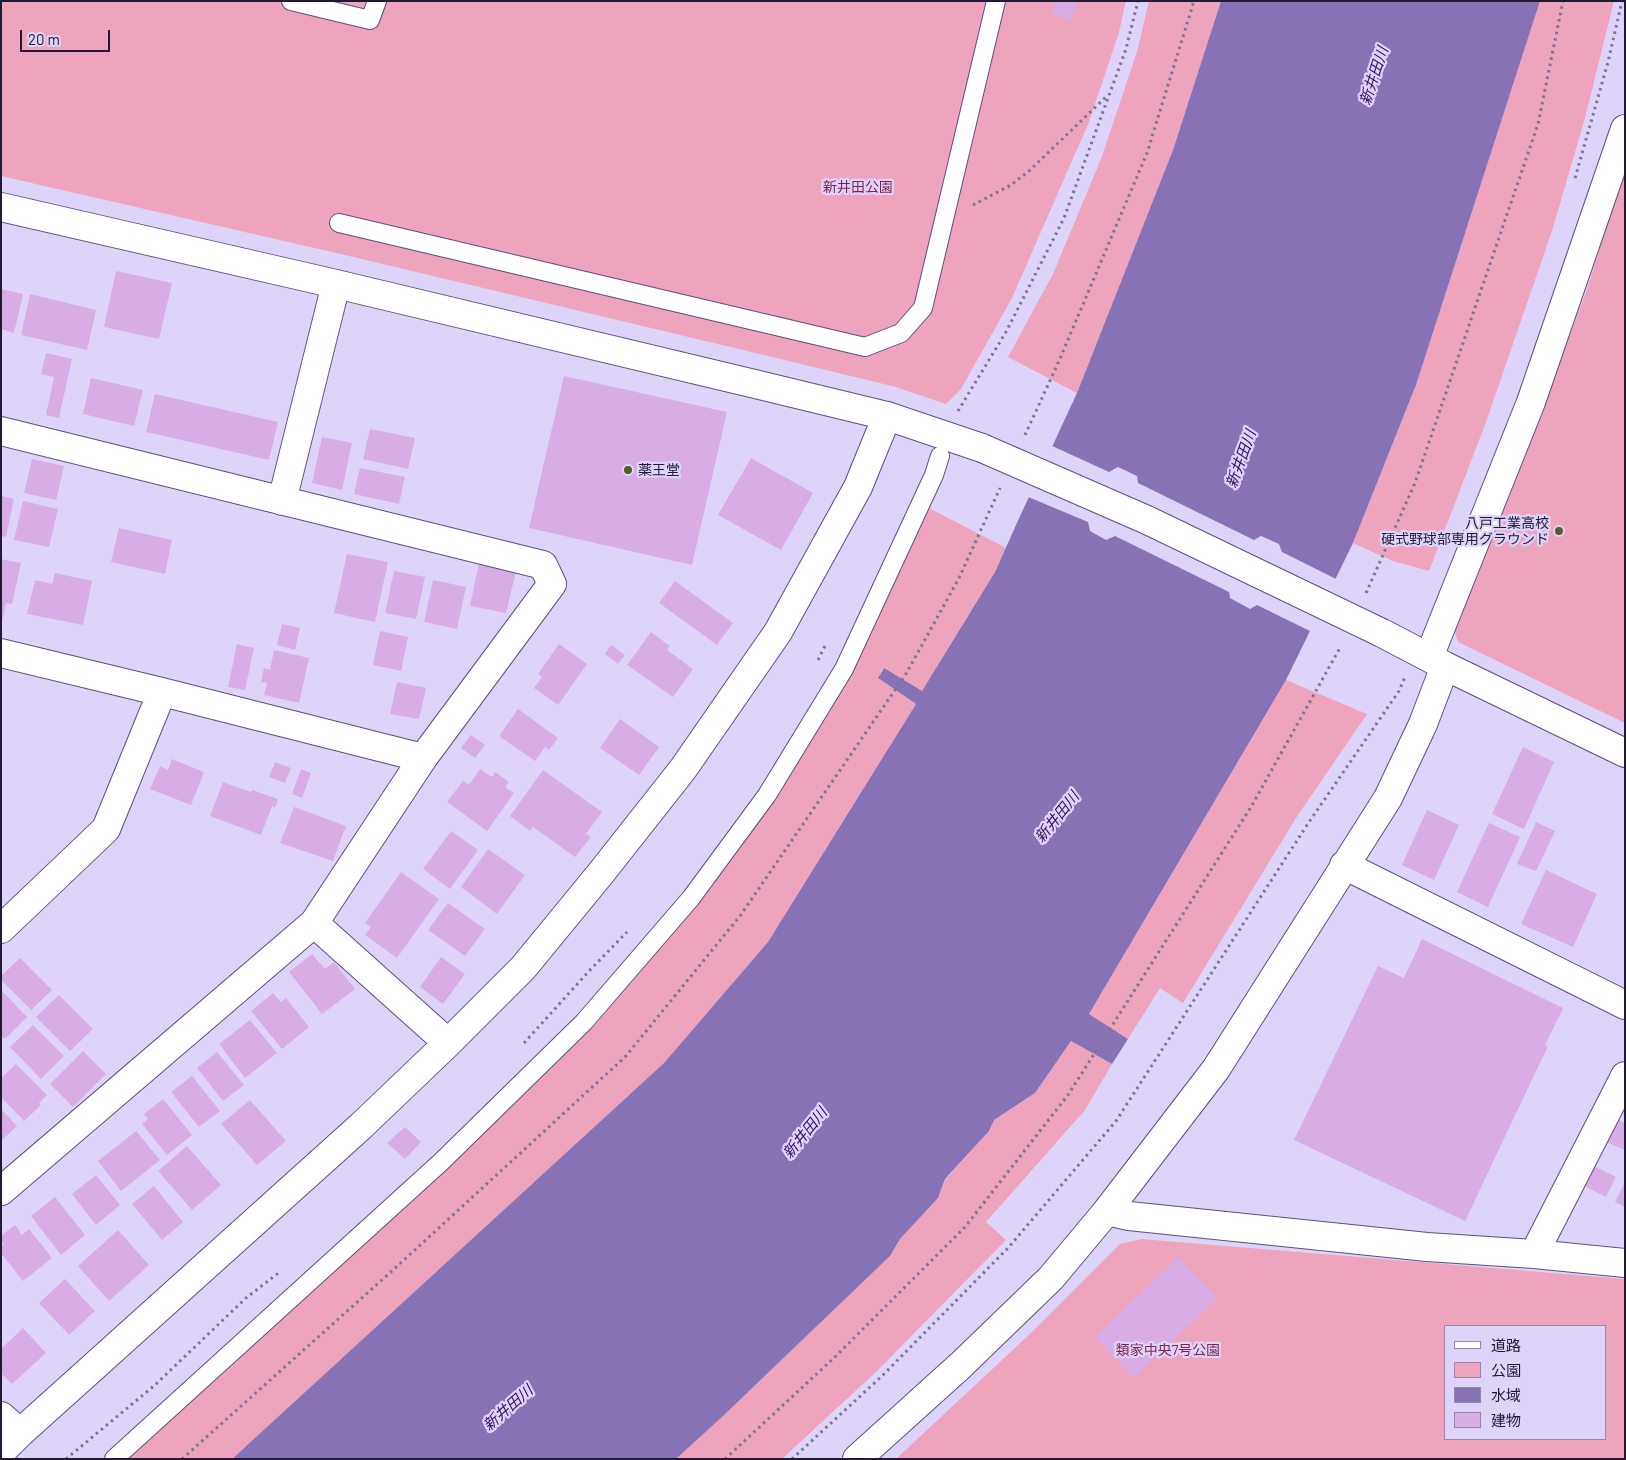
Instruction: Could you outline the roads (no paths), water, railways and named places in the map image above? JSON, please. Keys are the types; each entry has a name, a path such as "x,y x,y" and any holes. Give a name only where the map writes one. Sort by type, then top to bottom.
{"street":[{"path":"857,1459 961,1365 1051,1278 1108,1211 1216,1069 1344,864 1388,798 1423,724 1427,664 1531,402 1625,130"},
{"path":"1,207 336,284 888,416 982,448 1147,520 1382,633 1427,664 1625,753"},
{"path":"282,501 336,284"},
{"path":"1,1452 11,1424 352,1133 448,1043 523,968 683,770 778,632 858,487 888,416"},
{"path":"1,431 543,565 552,584 423,758 314,923 1,1191"},
{"path":"1,653 423,758"},
{"path":"1,929 106,829 162,692"},
{"path":"1344,864 1625,1005"},
{"path":"314,923 448,1043"},
{"path":"1534,1254 1625,1076"},
{"path":"1108,1211 1129,1216 1427,1247 1534,1254 1625,1263"}],"lane":[{"path":"291,1 370,20 377,1"},
{"path":"340,222 865,347 901,333 922,308 996,1"},
{"path":"114,1459 441,1162 584,1022 691,898 767,795 844,669 934,475 940,456"}],"water":[{"name":"新井田川","path":"1221,1 1540,1 1416,385 1353,543 1286,680 1089,1014 1128,1039 1112,1064 1071,1041 1035,1093 994,1120 989,1131 945,1179 938,1198 900,1239 890,1256 676,1459 232,1459 664,1063 768,942 916,704 878,678 884,668 922,691 995,572 1077,393 1173,150"}],"place":[{"name":"薬王堂","path":"628,470"},
{"name":"八戸工業高校 硬式野球部専用グラウンド","path":"1559,531"}],"park label":[{"name":"新井田公園","path":"858,187"},
{"name":"類家中央7号公園","path":"1168,1350"}]}
